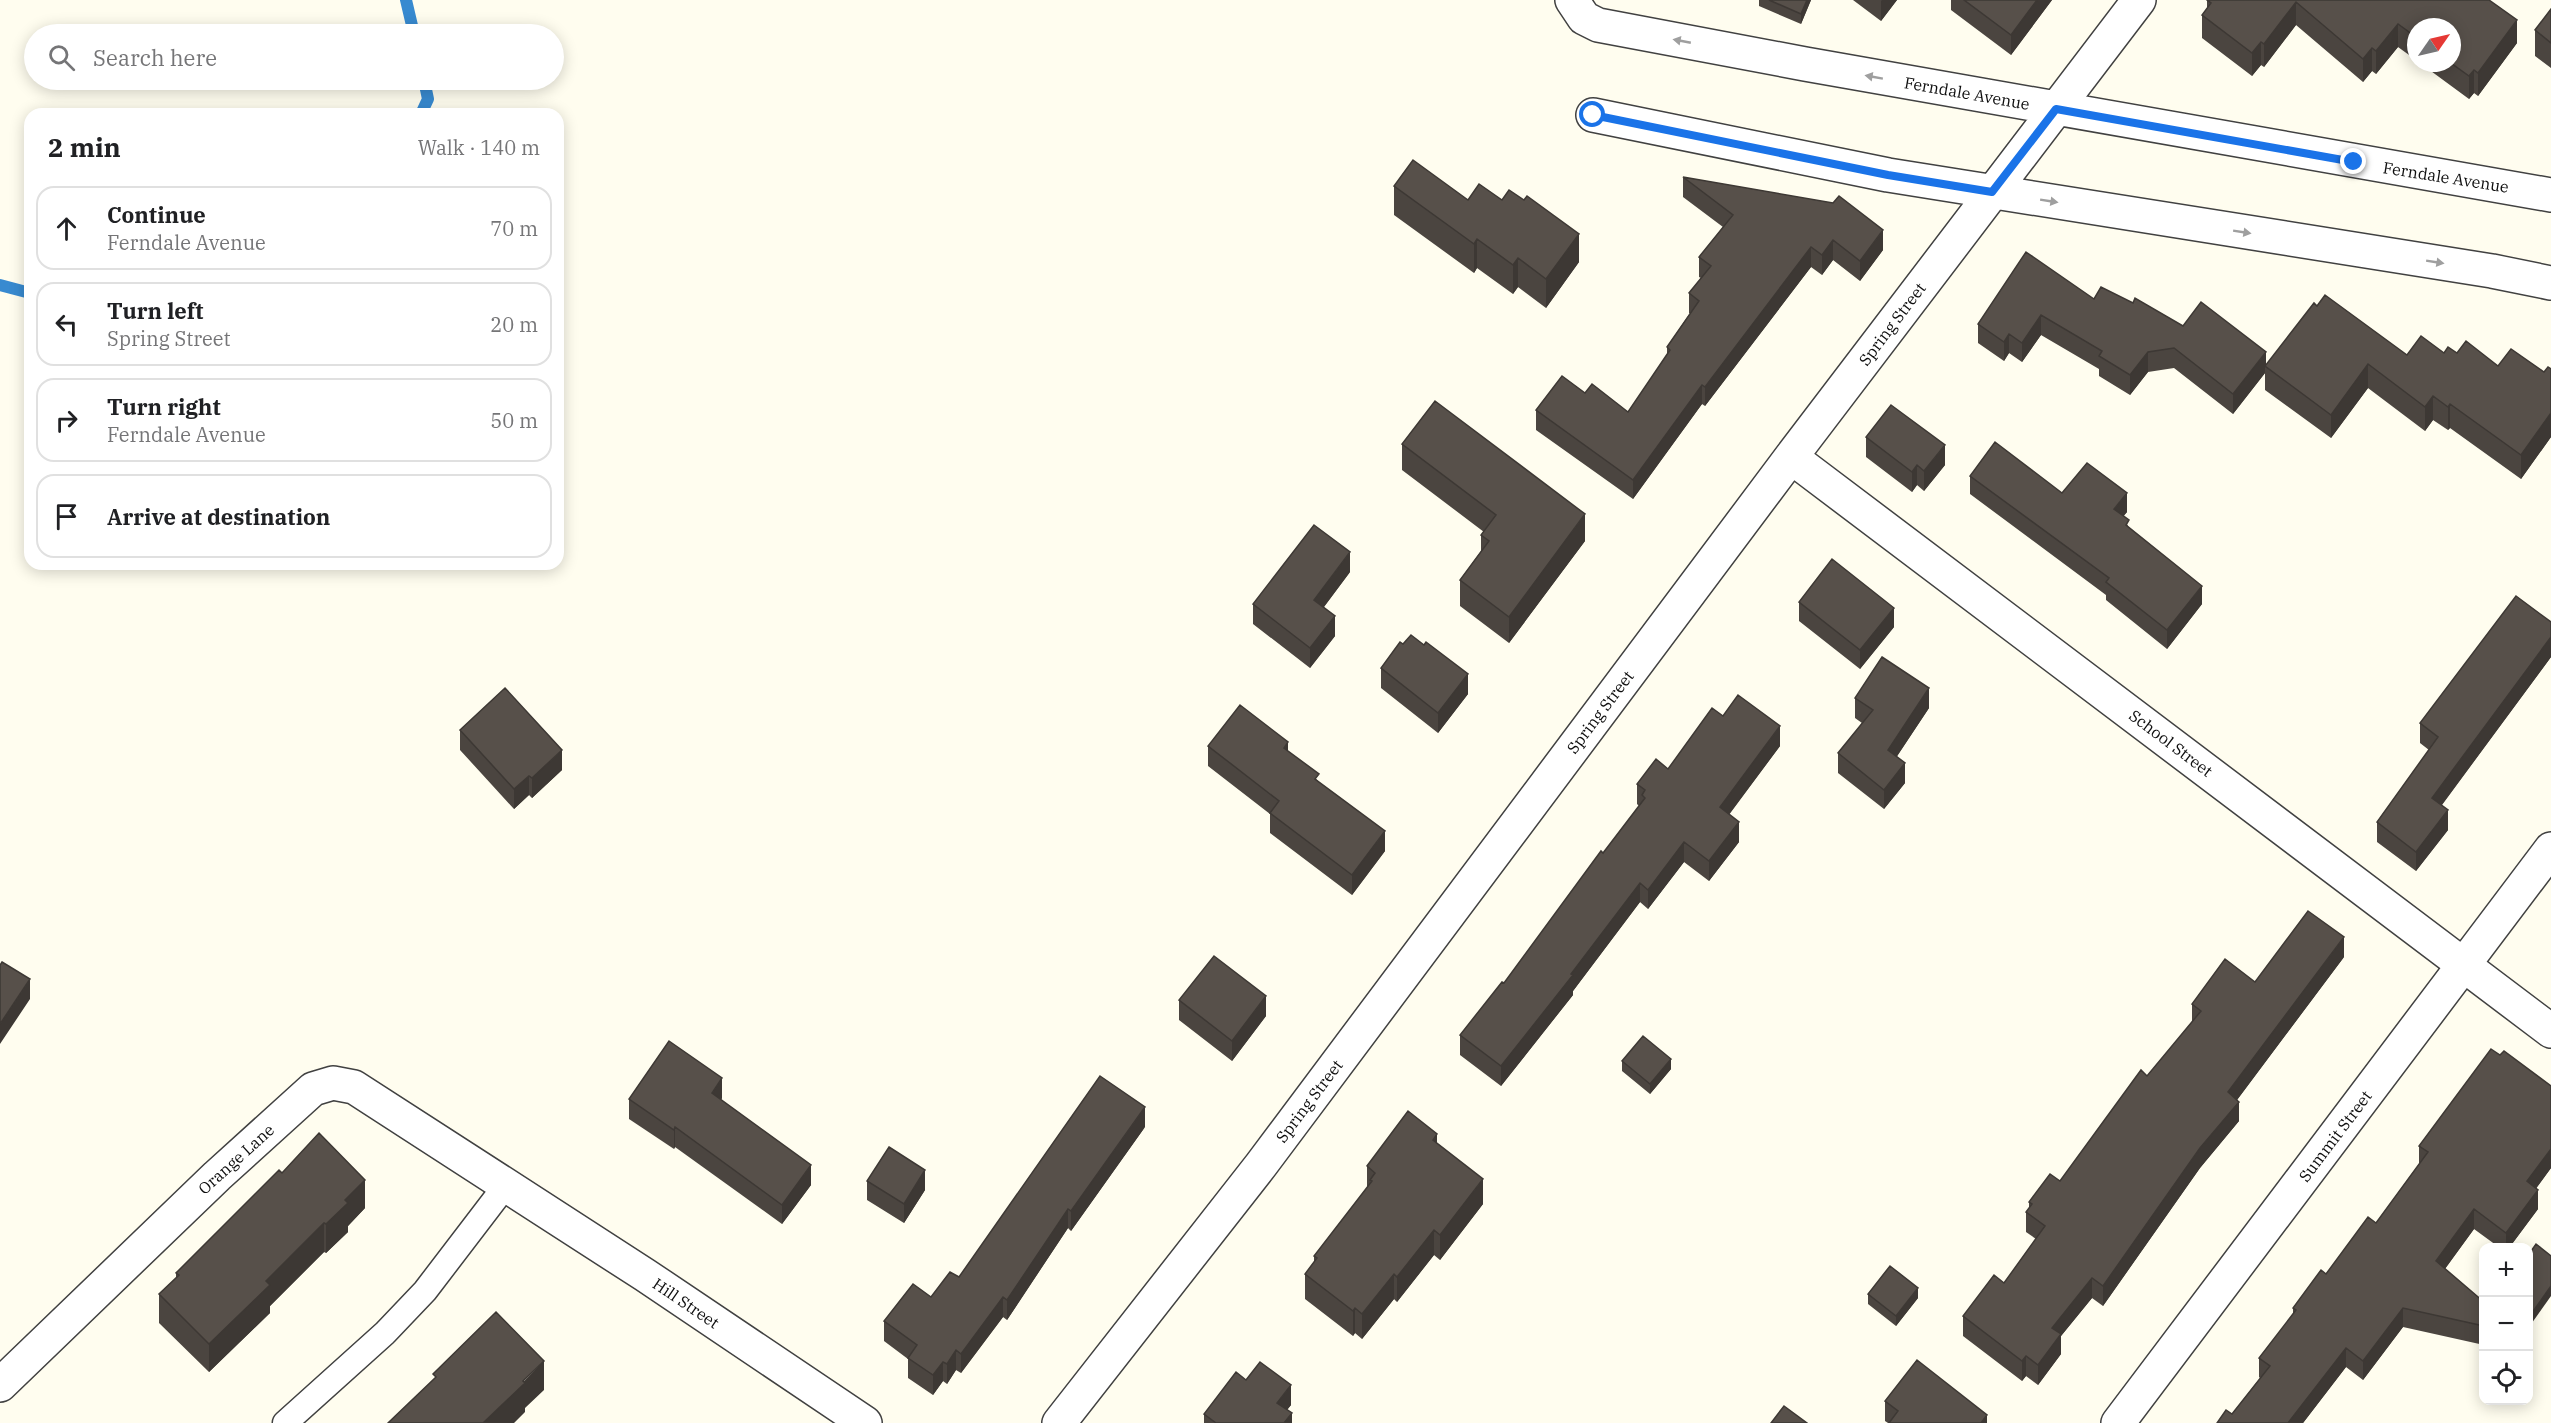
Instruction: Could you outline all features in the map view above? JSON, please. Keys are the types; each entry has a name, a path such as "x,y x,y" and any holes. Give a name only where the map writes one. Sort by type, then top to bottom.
{"street":[{"name":"Ferndale Avenue","path":"1572,0 1584,18 1598,25 2056,109 2551,195"},
{"name":"Spring Street","path":"1059,1423 1261,1165 1791,457 2139,0"},
{"path":"1593,115 1888,175 2492,271 2551,284"},
{"name":"School Street","path":"1791,457 2551,1031"},
{"name":"Summit Street","path":"2118,1423 2551,849"},
{"name":"Orange Lane","path":"0,1385 217,1176 313,1089 333,1083 354,1087 506,1185"},
{"name":"Hill Street","path":"506,1185 865,1423"}],"lane":[{"path":"285,1423 385,1333 426,1291 506,1185"}],"building":[{"path":"1769,0 1807,0 1801,14"},
{"path":"1964,0 2037,0 2011,35"},
{"path":"2207,0 2489,0 2517,20 2478,73 2474,70 2469,76 2461,70 2461,18 2407,18 2407,30 2398,24 2376,51 2372,48 2363,59 2296,2 2264,44 2261,42 2252,53 2202,15 2211,3"},
{"path":"2551,9 2551,43 2535,30"},
{"path":"1413,160 1468,200 1479,184 1502,200 1509,190 1524,200 1527,196 1579,234 1546,279 1518,258 1513,265 1477,239 1474,244 1394,186"},
{"path":"1683,177 1833,203 1839,196 1883,230 1860,261 1833,240 1822,255 1811,247 1705,387 1702,385 1633,480 1536,410 1562,376 1585,393 1592,384 1628,412 1670,350 1667,347 1699,301 1689,293 1711,266 1699,257 1733,215"},
{"path":"2026,252 2094,299 2101,287 2133,303 2135,298 2183,326 2201,302 2266,352 2233,394 2174,348 2148,352 2130,375 2099,356 2102,351 2041,315 2022,343 2009,334 2004,342 1978,324"},
{"path":"2325,295 2407,355 2421,336 2444,353 2448,347 2457,353 2466,341 2498,366 2511,349 2544,372 2548,367 2551,369 2551,413 2521,455 2450,404 2448,407 2433,396 2425,407 2368,364 2331,415 2265,366 2314,303 2317,306"},
{"path":"1435,401 1585,514 1509,617 1460,580 1489,541 1481,535 1496,515 1402,444"},
{"path":"1891,405 1945,445 1924,471 1917,465 1912,472 1866,437"},
{"path":"1995,442 2062,493 2087,463 2127,493 2114,509 2129,520 2126,525 2202,586 2167,630 2106,582 2109,578 1970,476"},
{"path":"1314,525 1350,552 1314,600 1335,616 1310,648 1253,604"},
{"path":"1832,559 1894,608 1860,650 1799,602"},
{"path":"2516,596 2551,622 2551,637 2432,798 2448,810 2416,852 2377,822 2438,737 2420,723"},
{"path":"1411,635 1424,645 1426,642 1468,674 1438,713 1381,668 1400,642 1403,644"},
{"path":"1882,657 1929,688 1888,750 1905,763 1884,790 1838,753 1873,710 1855,698"},
{"path":"505,688 562,750 532,778 529,776 514,789 460,730"},
{"path":"1738,695 1780,726 1720,807 1739,822 1709,861 1684,842 1648,890 1640,883 1571,974 1573,975 1501,1066 1460,1035 1502,982 1504,983 1601,851 1603,853 1645,798 1642,795 1645,790 1637,784 1656,759 1668,769 1712,708 1723,716"},
{"path":"1240,705 1288,742 1284,748 1319,774 1315,779 1385,831 1352,875 1270,813 1279,801 1208,746"},
{"path":"2308,911 2344,937 2228,1092 2239,1102 2200,1148 2103,1286 2092,1278 2052,1328 2061,1334 2038,1365 2026,1356 2022,1361 1963,1316 1994,1275 2004,1283 2045,1226 2026,1212 2032,1204 2029,1202 2050,1174 2060,1181 2141,1070 2147,1076 2201,1011 2192,1004 2225,959 2255,982"},
{"path":"1214,956 1266,996 1232,1041 1179,1000"},
{"path":"2,962 30,979 0,1024 0,965"},
{"path":"1643,1036 1671,1059 1650,1084 1622,1061"},
{"path":"669,1041 722,1078 712,1093 811,1165 782,1205 675,1127 674,1130 629,1099"},
{"path":"2491,1049 2500,1055 2504,1051 2551,1086 2551,1149 2527,1181 2538,1190 2506,1233 2474,1209 2436,1261 2479,1298 2479,1325 2403,1308 2363,1361 2346,1348 2288,1423 2217,1423 2226,1410 2232,1414 2270,1366 2259,1358 2296,1310 2293,1308 2321,1270 2326,1274 2368,1217 2376,1223 2428,1152 2419,1146"},
{"path":"1100,1076 1145,1107 1071,1211 1068,1209 1007,1300 1003,1297 961,1354 956,1350 947,1364 943,1362 933,1375 908,1358 917,1345 884,1321 913,1284 931,1297 950,1272 959,1277"},
{"path":"1408,1111 1437,1134 1433,1140 1483,1179 1440,1235 1434,1230 1397,1277 1394,1274 1362,1314 1355,1308 1353,1311 1305,1274 1317,1258 1314,1256 1372,1181 1370,1180 1375,1173 1367,1166"},
{"path":"319,1133 365,1180 345,1200 348,1203 326,1224 324,1223 266,1281 270,1285 209,1344 159,1294 179,1275 176,1273 279,1170 282,1173"},
{"path":"889,1147 925,1170 904,1204 867,1181"},
{"path":"2536,1244 2551,1256 2551,1286 2533,1311 2533,1297 2533,1248"},
{"path":"1890,1266 1918,1288 1896,1316 1868,1294"},
{"path":"496,1312 544,1361 523,1381 525,1383 483,1423 388,1423 436,1377 433,1374"},
{"path":"1917,1360 1987,1415 1981,1423 1889,1423 1898,1411 1885,1401"},
{"path":"1260,1362 1291,1385 1277,1403 1292,1413 1284,1423 1216,1423 1204,1414 1236,1372 1246,1380"},
{"path":"1784,1406 1807,1423 1771,1423"}],"waterway":[{"path":"406,0 412,24"},
{"path":"424,108 428,99 426,90"},
{"path":"0,285 24,291"}],"route":[{"path":"1593,115 1888,175 1992,192 2056,109 2354,162"}]}
